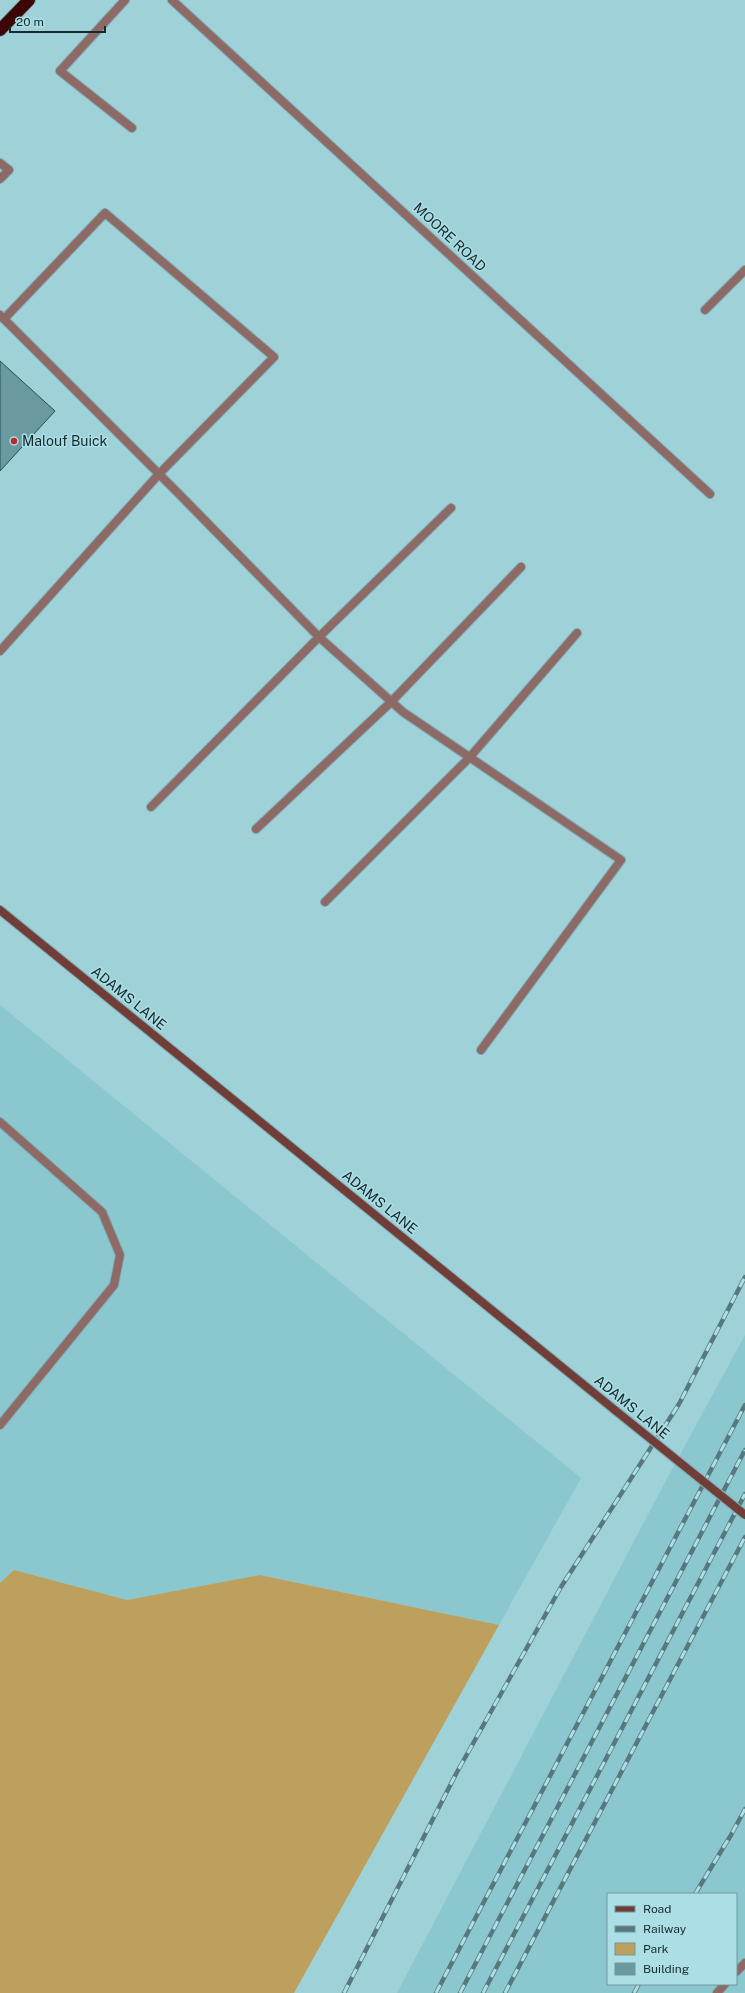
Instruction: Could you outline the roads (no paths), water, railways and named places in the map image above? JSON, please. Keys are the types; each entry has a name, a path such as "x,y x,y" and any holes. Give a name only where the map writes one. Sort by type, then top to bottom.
{"highway":[{"path":"0,30 29,0"}],"street":[{"path":"125,0 60,71 132,128"},
{"name":"MOORE ROAD","path":"177,1 710,494"},
{"path":"0,162 9,170 0,179"},
{"path":"0,651 159,474 274,357 105,213 2,317 159,474 319,637 391,702 469,758 621,860 481,1050"},
{"path":"705,310 745,270"},
{"path":"151,807 319,637 451,508"},
{"path":"256,829 391,702 521,567"},
{"path":"325,902 469,758 577,633"},
{"name":"ADAMS LANE","path":"0,910 616,1411 745,1514"},
{"path":"0,1122 102,1212 120,1255 114,1285 0,1425"},
{"path":"737,1971 745,1963"},
{"path":"717,1993 724,1985"}],"railway":[{"path":"344,1993 457,1772 561,1587 679,1404 745,1277"},
{"path":"436,1993 745,1405"},
{"path":"460,1993 745,1450"},
{"path":"483,1993 745,1494"},
{"path":"505,1993 745,1537"},
{"path":"696,1893 745,1809"},
{"path":"634,1993 638,1985"}],"place":[{"name":"Malouf Buick","path":"14,441"}]}
